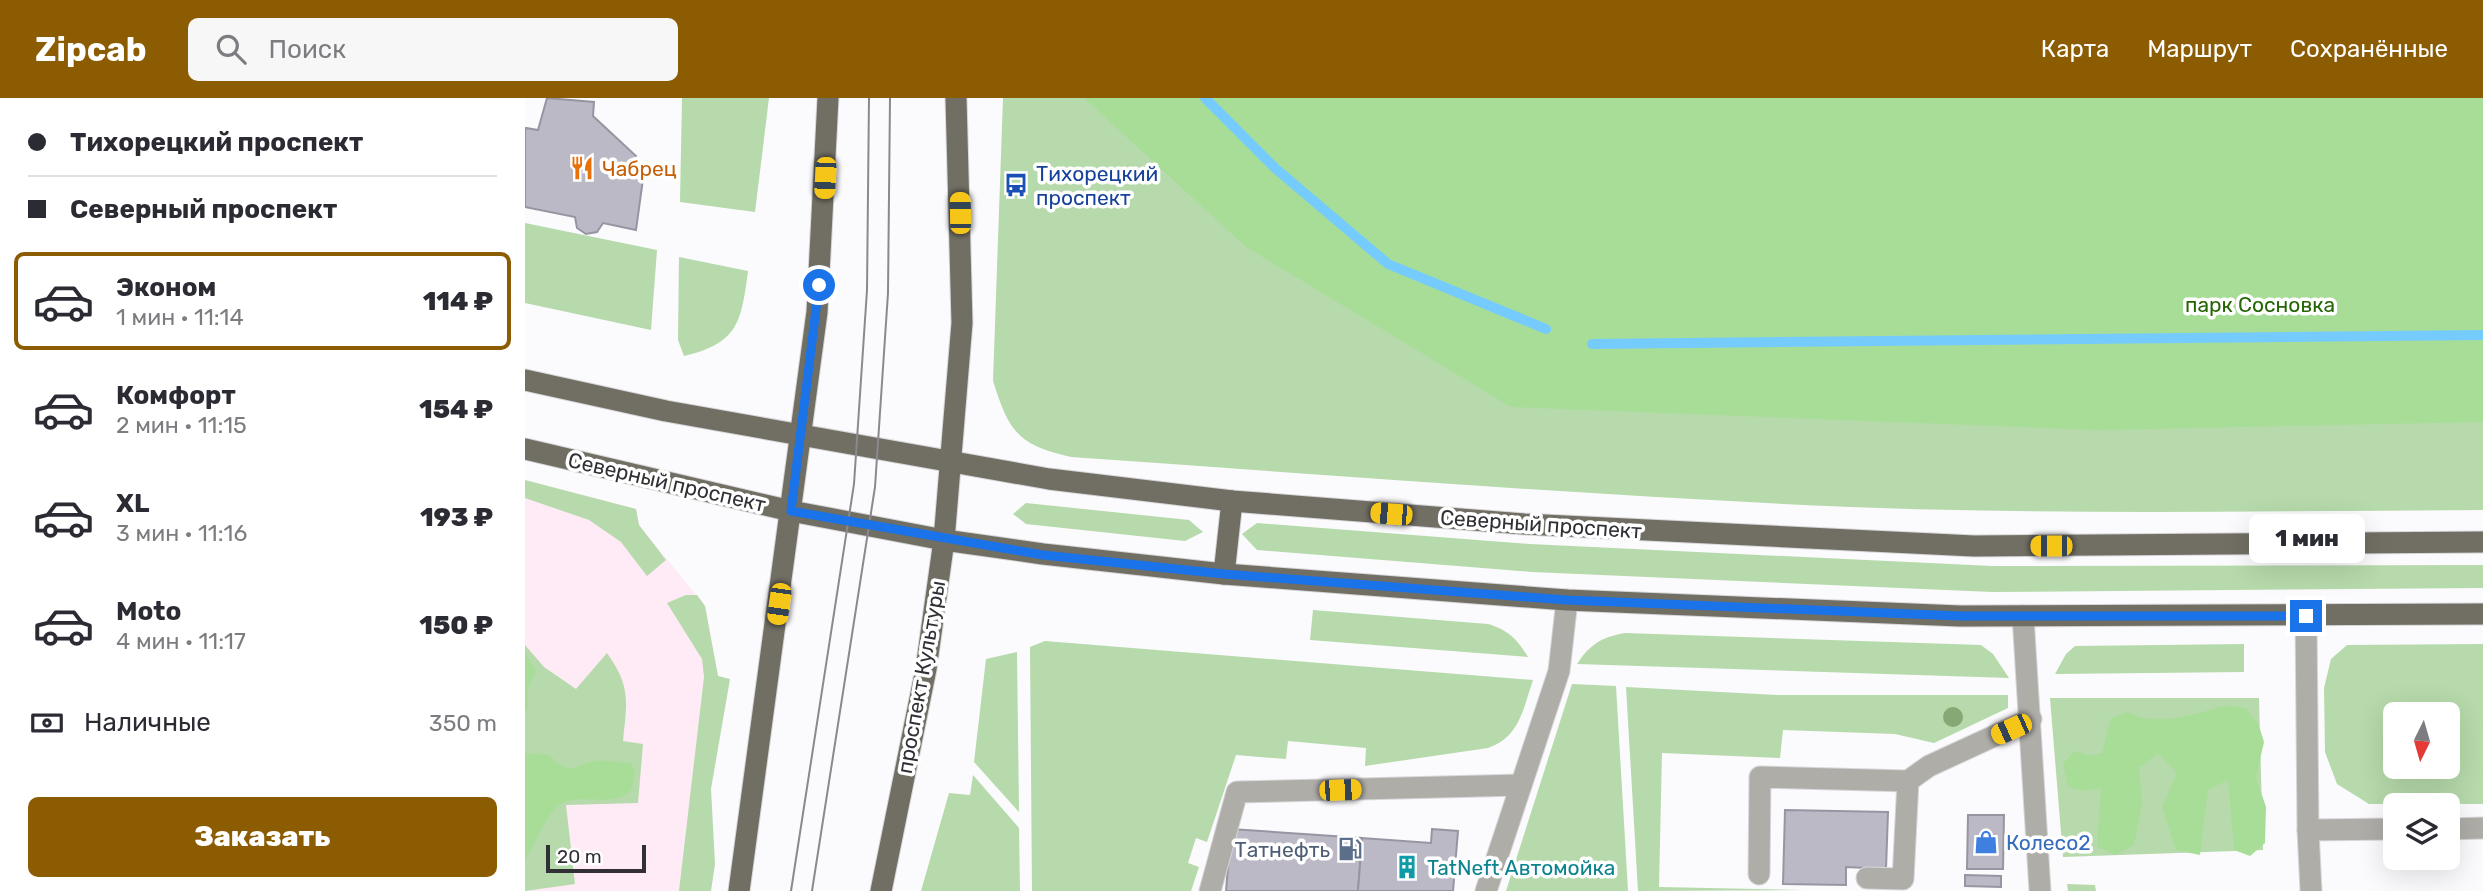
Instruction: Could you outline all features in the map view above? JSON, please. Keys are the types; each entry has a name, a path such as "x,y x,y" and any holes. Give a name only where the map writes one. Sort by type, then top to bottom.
{"main road":[{"path":"740,891 817,312 828,98"},
{"path":"950,462 962,323 956,98"},
{"name":"Северный проспект","path":"525,380 666,411 1049,479 1232,501 1524,524 1974,546 2483,542"},
{"name":"Северный проспект","path":"525,449 791,511 944,540 1043,555 1224,574 1567,600 2023,616 2483,614"},
{"name":"проспект Культуры","path":"881,891 926,669 944,540 950,462"},
{"path":"1224,574 1232,501"}],"street":[{"path":"1486,891 1559,671 1567,600"},
{"path":"2023,616 2039,890"},
{"path":"2306,616 2311,891"},
{"path":"1759,874 1761,777 1907,781 1929,766 2031,719"},
{"path":"1867,878 1903,879 1907,781"},
{"path":"1210,891 1237,792 1521,785"},
{"path":"2460,829 2483,828"},
{"path":"2308,830 2383,829"}],"shaded area":[{"path":"525,480 636,509 639,525 705,606 721,690 690,891 525,891"}],"green space":[{"path":"682,98 769,98 755,212 680,202"},
{"name":"парк Сосновка","path":"1003,98 2483,98 2483,510 2088,512 1851,507 1461,485 1071,457 1053,452 1027,441 1018,434 1004,413 993,381"},
{"name":"парк Сосновка","path":"1084,98 2483,98 2483,422 2098,430 1511,407 1246,247"},
{"path":"525,223 657,250 651,330 525,303"},
{"path":"679,257 748,271 743,304 734,328 716,345 684,356 678,340"},
{"path":"525,480 636,509 639,525 666,560 647,576 621,542 589,520 525,498"},
{"path":"1026,503 1189,520 1203,532 1185,541 1026,524 1013,514"},
{"path":"1257,523 1530,544 1992,566 2483,565 2483,588 1992,592 1532,572 1257,550 1242,534"},
{"path":"686,595 697,595 705,606 718,676 730,679 711,789 715,864 711,891 679,891 704,677 702,659 667,603"},
{"path":"1313,610 1488,624 1511,636 1528,657 1310,640"},
{"path":"1625,633 1981,645 1993,654 2009,678 1577,664 1597,642"},
{"path":"1045,641 1533,680 1514,729 1499,743 1488,748 1365,766 1366,748 1288,741 1286,759 1236,755 1207,842 1196,838 1188,863 1199,867 1191,891 1032,891 1030,647"},
{"path":"2244,644 2244,672 2055,674 2066,654 2075,646"},
{"path":"2483,644 2483,804 2460,804 2460,793 2383,793 2383,804 2369,804 2337,784 2325,752 2324,688 2331,659 2347,645"},
{"path":"525,645 544,667 576,689 607,653 624,685 626,715 623,741 643,744 638,803 566,805 575,884 525,891"},
{"path":"525,652 536,671 528,689 528,708 525,712"},
{"path":"1017,652 1019,812 974,762 986,659"},
{"path":"1572,684 1616,686 1628,891 1506,891"},
{"path":"1626,687 1777,695 2008,695 2008,708 1934,743 1895,734 1783,730 1780,758 1662,753 1659,887 1802,890 1638,891"},
{"path":"2050,698 2259,698 2263,850 2063,857"},
{"path":"2226,706 2246,708 2259,726 2264,742 2256,777 2266,807 2265,843 2250,856 2234,850 2228,780 2208,790 2200,855 2176,850 2162,807 2177,773 2158,753 2139,768 2142,804 2134,845 2115,855 2097,846 2101,788 2083,791 2068,787 2063,764 2074,751 2090,756 2102,753 2111,718 2127,712 2139,717 2163,719 2188,716"},
{"path":"525,753 549,755 567,768 599,761 630,763 635,770 632,789 617,798 568,801 559,805 546,822 525,861"},
{"path":"973,775 1019,828 1020,891 921,891 949,793 970,795"},
{"path":"2067,884 2095,885 2096,891 2068,891"}],"building":[{"name":"Чабрец","path":"547,98 594,102 593,116 636,156 643,179 636,230 603,223 597,232 586,234 577,228 575,217 525,207 525,132 526,128 538,130"},
{"path":"1785,810 1888,812 1886,869 1846,867 1846,885 1783,884"},
{"name":"Колесо2","path":"1968,815 2004,815 2003,869 1967,869"},
{"path":"1231,829 1362,838 1358,891 1226,891"},
{"name":"TatNeft Автомойка","path":"1432,829 1458,831 1453,891 1358,891 1362,838 1431,843"},
{"path":"1965,875 2001,876 2001,887 1965,886"}],"waterway":[{"path":"1205,98 1275,168 1388,264 1546,329"},
{"path":"1592,344 2483,335"}],"tram line":[{"path":"791,891 854,484 867,290 869,98"},
{"path":"812,891 875,487 888,293 890,98"}],"place":[{"name":"Чабрец","path":"582,168"},
{"name":"Тихорецкий проспект","path":"1016,185"},
{"name":"Колесо2","path":"1986,842"},
{"name":"Татнефть","path":"1350,849"},
{"name":"TatNeft Автомойка","path":"1407,867"}],"route":[{"path":"819,285 791,511 944,540 1043,555 1224,574 1567,600 1960,616 2306,616"}]}
